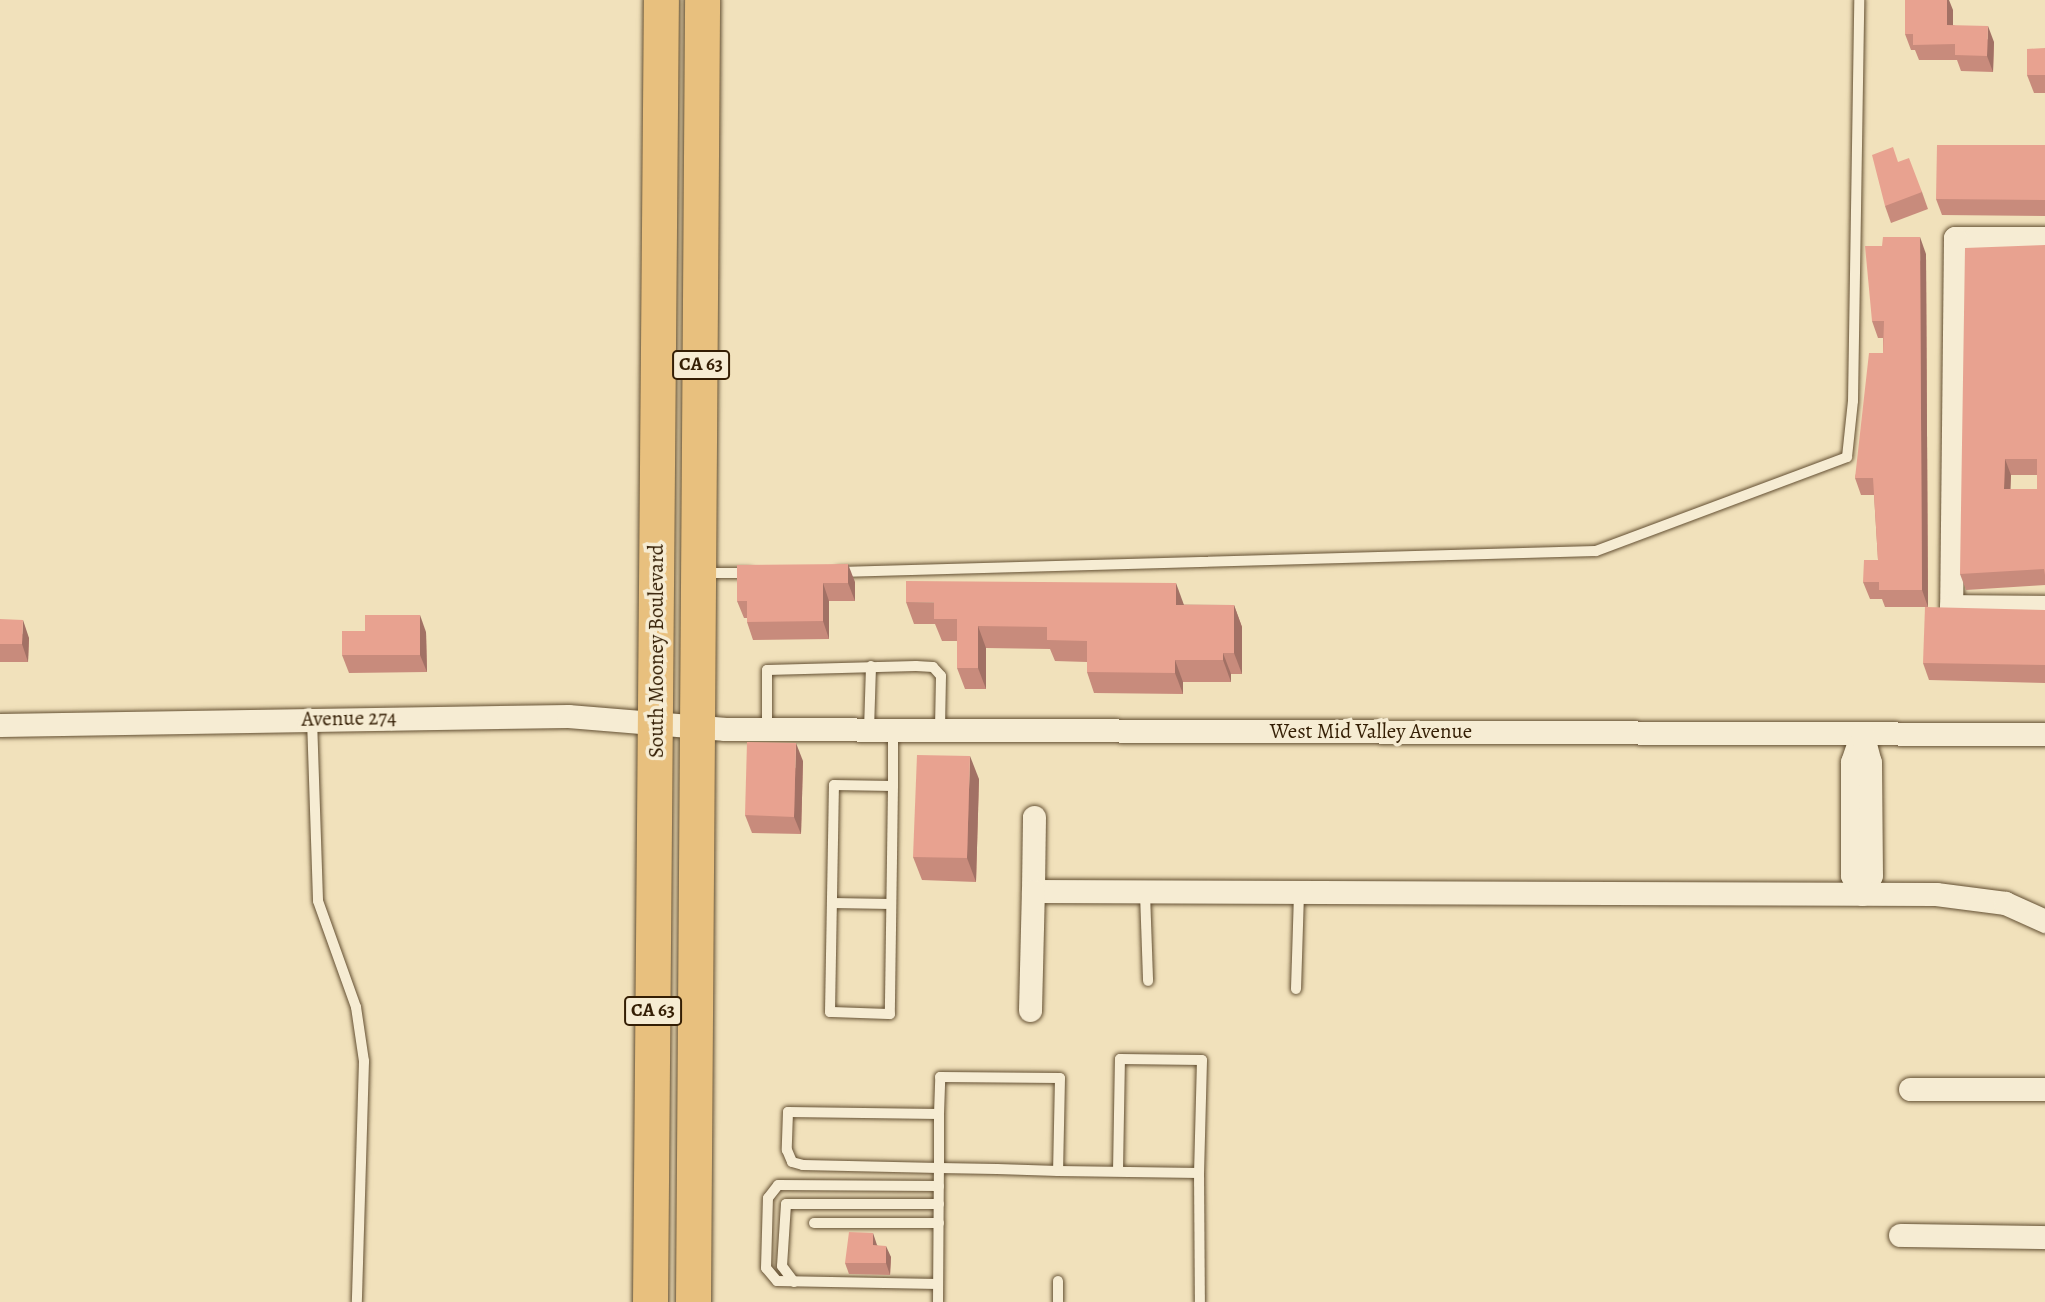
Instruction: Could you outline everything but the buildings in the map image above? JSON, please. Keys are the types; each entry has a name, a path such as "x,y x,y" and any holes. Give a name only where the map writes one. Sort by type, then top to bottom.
{"main road":[{"name":"South Mooney Boulevard","path":"650,1302 662,0"},
{"name":"South Mooney Boulevard","path":"693,1302 702,0"},
{"path":"653,1035 666,1086 674,1302"}],"street":[{"path":"2045,238 1955,238 1951,606 2045,607"},
{"name":"Avenue 274","path":"0,725 312,719 655,720 697,726"},
{"name":"West Mid Valley Avenue","path":"697,726 869,730 2045,734"},
{"path":"1862,733 1852,762 1852,875 1862,894"},
{"path":"1030,1010 1034,817"},
{"path":"1032,891 1974,896 2045,921"},
{"path":"1910,1089 2045,1089"},
{"path":"1900,1235 2045,1237"}],"lane":[{"path":"821,572 1596,551 1847,457 1853,401 1859,0"},
{"path":"699,573 767,573"},
{"path":"869,730 871,666"},
{"path":"767,729 767,670 871,666 938,671 940,730"},
{"path":"312,719 318,901 356,1007 364,1061 357,1302"},
{"path":"892,730 893,786 890,1014 830,1012 834,785 893,786"},
{"path":"1145,893 1148,981"},
{"path":"1296,989 1299,894"},
{"path":"832,903 891,904"},
{"path":"1118,1171 1120,1059 1202,1060 1199,1302"},
{"path":"938,1302 940,1077 1060,1079 1058,1171"},
{"path":"939,1114 788,1112 787,1150 803,1166 1199,1173"},
{"path":"938,1284 794,1282 770,1278 766,1268 768,1198 778,1185 939,1186"},
{"path":"794,1282 782,1266 786,1204 939,1204"},
{"path":"814,1223 939,1223"},
{"path":"1058,1281 1058,1302"}]}
